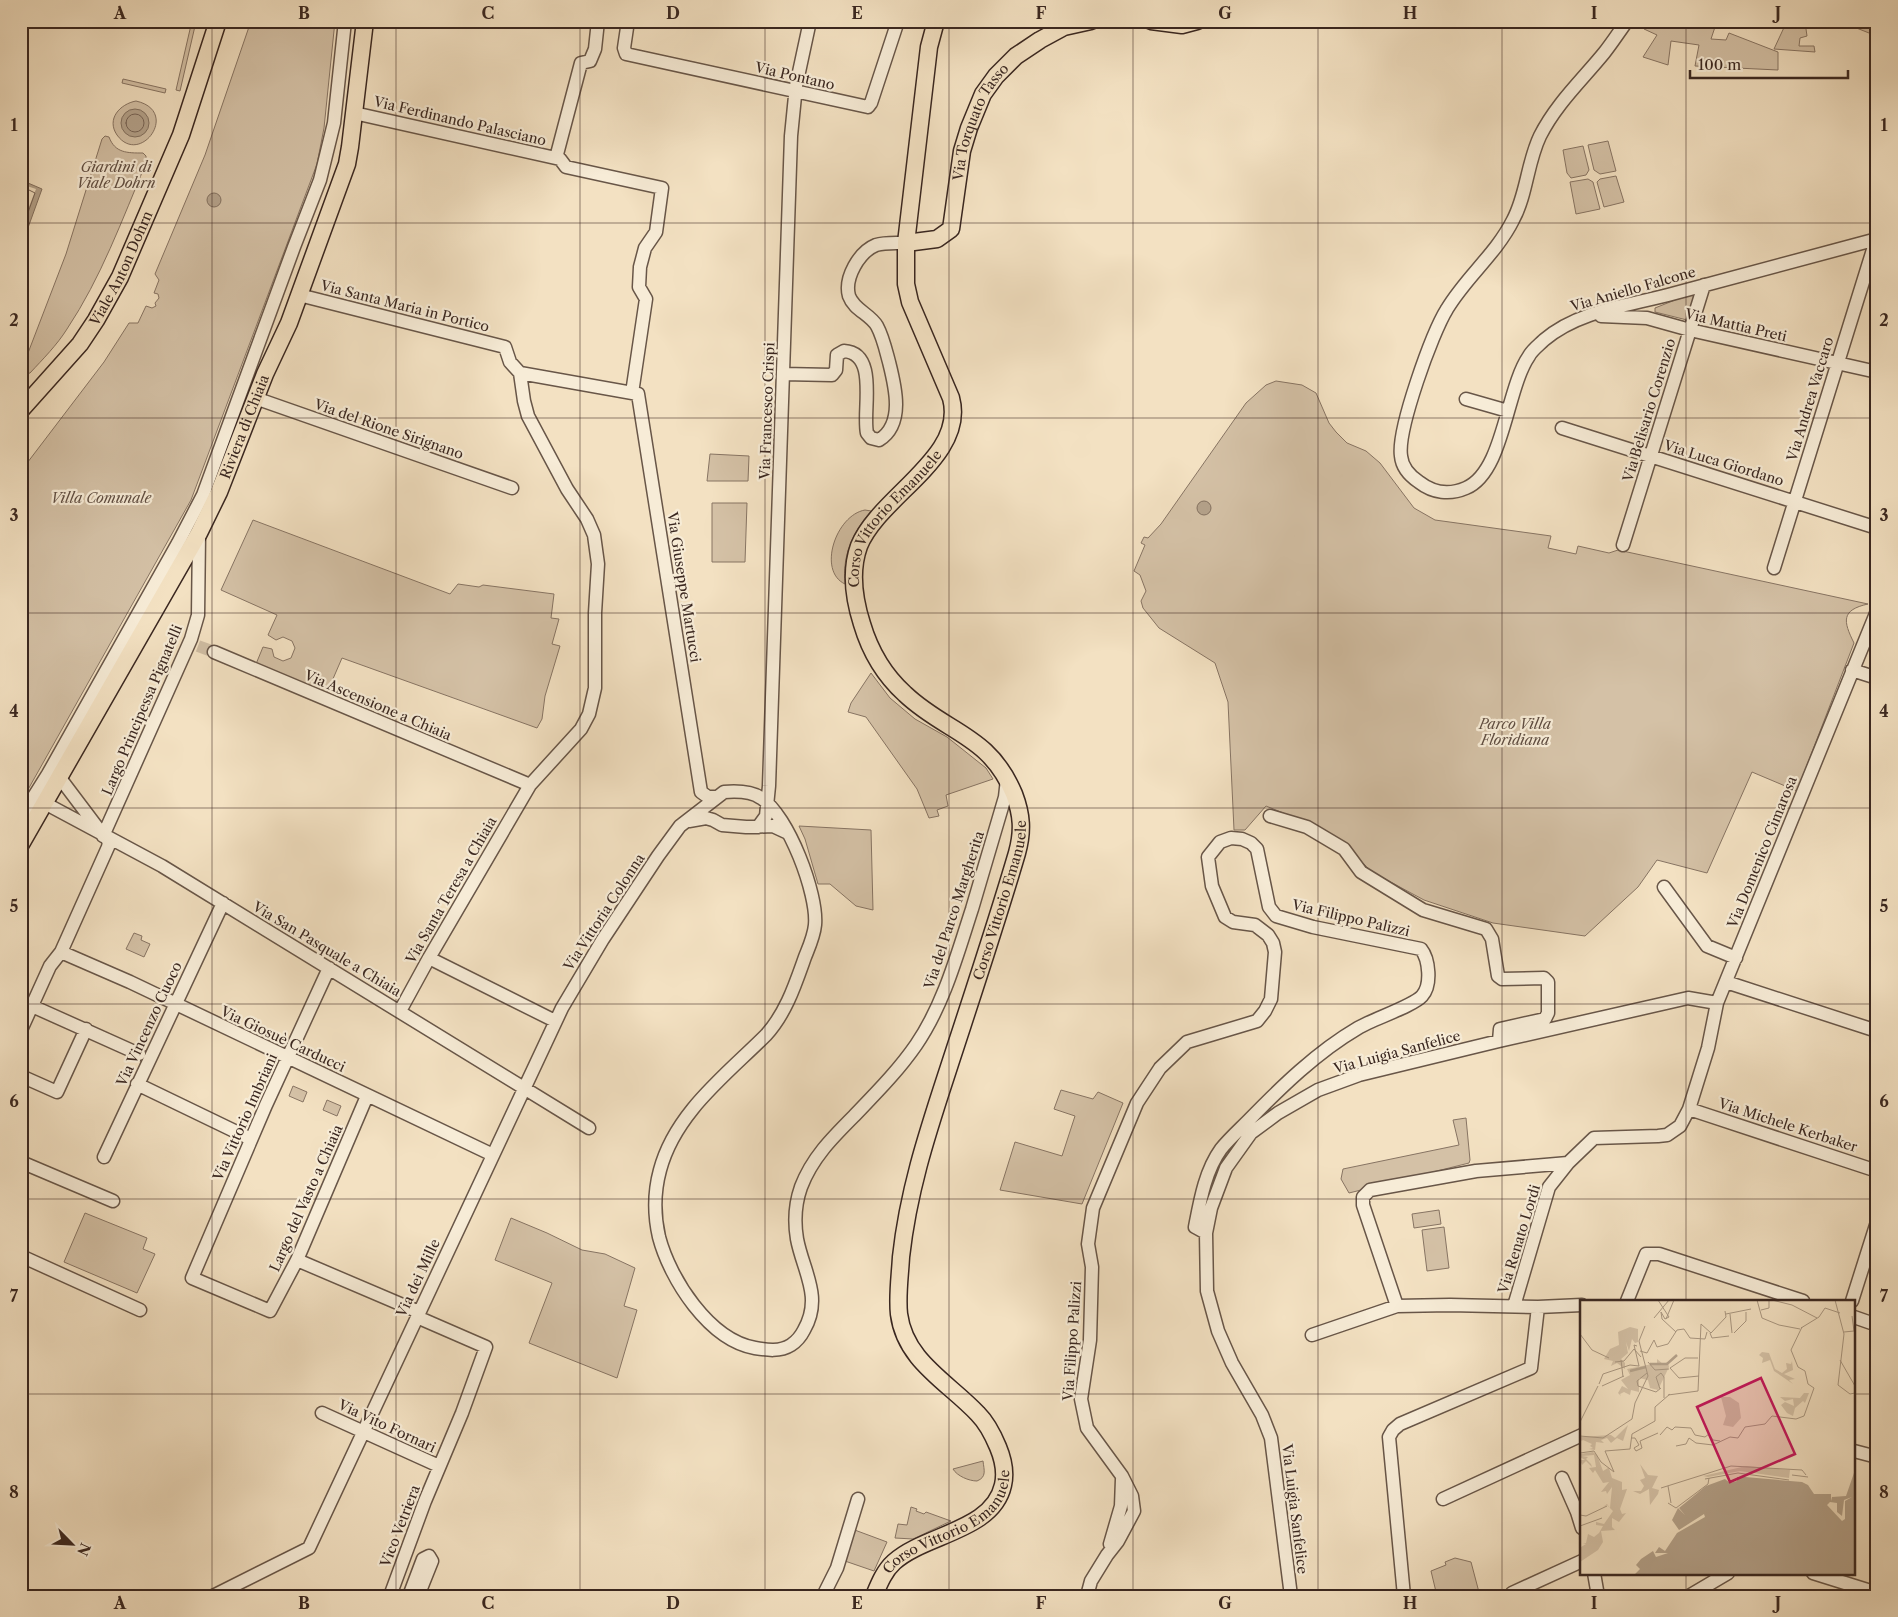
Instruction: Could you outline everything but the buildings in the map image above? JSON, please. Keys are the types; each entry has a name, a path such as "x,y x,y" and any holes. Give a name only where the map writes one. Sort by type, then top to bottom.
{"main road":[{"name":"Viale Anton Dohrn","path":"21,410 80,344 120,277 181,135 218,21"},
{"name":"Riviera di Chiaia","path":"21,844 38,801 60,778 199,533 219,492 255,398 287,327 346,164 354,113 364,21"},
{"name":"Corso Vittorio Emanuele","path":"874,1596 881,1580 893,1563 913,1550 984,1515 997,1500 1004,1484 1004,1466 1001,1454 979,1414 935,1377 909,1346 899,1315 899,1281 909,1204 920,1155 1009,881 1022,832 1020,812 1006,776 982,748 917,705 894,684 872,651 857,609 854,573 857,554 864,537 878,516 939,452 948,436 954,413 951,398 910,302 906,284 906,243 929,47 936,21"},
{"name":"Via Torquato Tasso","path":"906,243 938,239 951,229 962,151 968,128 983,94 996,76 1016,56 1040,40 1064,27 1091,21"},
{"path":"1151,21 1182,25 1197,21"}],"street":[{"name":"Riviera di Chiaia","path":"21,817 38,801 68,737 191,520 210,477 325,165 334,123 345,21"},
{"path":"558,158 581,63 590,61 595,49 598,21"},
{"name":"Via Pontano","path":"628,21 624,48 626,54 869,107 898,21"},
{"name":"Via Francesco Crispi","path":"766,803 770,786 792,136 795,92 810,21"},
{"name":"Via Aniello Falcone","path":"1627,21 1605,52 1557,108 1548,122 1532,158 1520,206 1514,219 1491,255 1448,307 1438,326 1419,378 1400,445 1404,466 1414,478 1431,490 1445,493 1465,489 1478,479 1488,467 1518,378 1529,355 1567,323 1612,308 1876,239"},
{"name":"Via Ferdinando Palasciano","path":"354,113 558,158 566,166 662,188 656,232 644,251 640,267 639,287 646,299 632,392"},
{"name":"Via Andrea Vaccaro","path":"1774,568 1876,239"},
{"path":"783,374 832,375 836,370 837,355 844,351 853,354 862,364 867,378 867,433 874,439 879,440 884,437 893,423 896,408 894,383 889,361 878,328 870,318 855,306 850,298 848,288 855,266 867,251 885,243 906,243"},
{"name":"Via Belisario Corenzio","path":"1623,545 1704,285"},
{"name":"Via Santa Maria in Portico","path":"299,295 503,346 506,348 511,364 520,373"},
{"name":"Via Mattia Preti","path":"1588,316 1648,318 1690,330 1877,372"},
{"path":"520,373 632,392"},
{"name":"Via Santa Teresa a Chiaia","path":"400,1011 530,785 581,729 589,714 594,696 596,681 594,622 597,555 592,526 567,489 528,416 520,373"},
{"name":"Via Giuseppe Martucci","path":"632,392 638,394 701,790 708,797 717,797"},
{"name":"Via del Rione Sirignano","path":"255,398 512,488"},
{"path":"1466,399 1508,411"},
{"name":"Via Luca Giordano","path":"1562,428 1877,528"},
{"name":"Largo Principessa Pignatelli","path":"21,1030 50,966 61,952 108,847 109,842 104,836 194,644 198,615 199,533"},
{"name":"Via Domenico Cimarosa","path":"1594,1138 1648,1138 1667,1134 1680,1126 1689,1109 1708,1048 1718,1003 1726,982 1877,611"},
{"name":"Via Ascensione a Chiaia","path":"214,652 530,785"},
{"path":"1852,670 1877,678"},
{"name":"Via del Parco Margherita","path":"766,803 775,812 790,834 815,910 815,929 785,1009 771,1029 702,1098 680,1126 668,1146 655,1196 657,1227 662,1246 676,1277 695,1307 709,1322 735,1342 748,1347 775,1350 788,1347 798,1338 812,1311 811,1291 799,1248 795,1220 797,1200 804,1178 818,1154 894,1074 913,1050 941,999 959,951 997,826 1007,788 1006,776"},
{"path":"60,778 104,836"},
{"path":"717,822 713,810 717,797 724,792 747,793 760,797 766,803 766,816 758,827"},
{"name":"Via Vittoria Colonna","path":"556,1021 576,982 658,856 683,824 717,797"},
{"name":"Via San Pasquale a Chiaia","path":"38,801 104,836 118,841 525,1087 589,1128"},
{"path":"997,826 1006,817 1014,816 1019,822 1022,832"},
{"path":"1270,816 1307,828 1344,849 1361,872 1423,910 1486,929 1492,939 1498,976 1502,979 1544,978 1548,982 1548,1013 1545,1019 1500,1029 1499,1040"},
{"path":"683,824 698,818 710,819 722,825 773,826 790,834"},
{"name":"Via Filippo Palizzi","path":"1087,1596 1091,1581 1107,1555 1121,1506 1122,1476 1087,1428 1081,1400 1090,1340 1092,1267 1088,1244 1093,1208 1137,1103 1160,1068 1187,1042 1257,1021 1271,1000 1275,952 1273,943 1268,935 1255,925 1233,922 1225,917 1220,909 1212,886 1208,856 1220,842 1231,838 1242,839 1251,843 1257,850 1269,907 1276,916 1313,927 1421,949 1428,963 1427,988 1422,996 1413,1002 1358,1028 1318,1056 1268,1101 1222,1149 1210,1171 1202,1193 1195,1227 1206,1233"},
{"path":"1664,888 1707,946 1736,958"},
{"name":"Via Vincenzo Cuoco","path":"104,1157 223,904"},
{"name":"Via Giosuè Carducci","path":"61,952 175,1004 492,1155"},
{"path":"429,958 556,1021"},
{"name":"Via Vittorio Imbriani","path":"270,1311 192,1278 251,1139 329,968"},
{"path":"1726,982 1877,1031"},
{"name":"Via Luigia Sanfelice","path":"1291,1596 1271,1438 1262,1415 1232,1363 1218,1331 1207,1291 1206,1233 1210,1208 1226,1168 1251,1133 1278,1113 1318,1090 1359,1075 1499,1040 1688,998 1718,1003"},
{"path":"32,1006 139,1054"},
{"name":"Via dei Mille","path":"213,1596 308,1548 556,1021"},
{"path":"21,1076 57,1092 86,1030"},
{"path":"137,1084 251,1139"},
{"name":"Largo del Vasto a Chiaia","path":"270,1311 297,1260 367,1096"},
{"name":"Via Michele Kerbaker","path":"1689,1109 1877,1170"},
{"name":"Via Renato Lordi","path":"1514,1306 1549,1187 1568,1164 1594,1138"},
{"path":"21,1162 113,1200"},
{"path":"1397,1306 1362,1205 1363,1197 1370,1190 1476,1171 1568,1164"},
{"path":"1852,1300 1877,1222"},
{"path":"1627,1300 1646,1254 1659,1254 1800,1300"},
{"path":"21,1256 140,1310"},
{"path":"297,1260 418,1315"},
{"path":"1312,1334 1397,1306 1450,1304 1538,1307 1580,1305"},
{"path":"1404,1596 1389,1437 1400,1424 1531,1368 1538,1307"},
{"name":"Vico Vetriera","path":"390,1596 439,1466 462,1413 486,1346 418,1315"},
{"path":"1856,1318 1877,1325"},
{"name":"Via Vito Fornari","path":"322,1412 439,1466"},
{"path":"1443,1499 1580,1436"},
{"path":"1856,1452 1877,1458"},
{"path":"1562,1478 1580,1522"},
{"path":"823,1596 837,1568 858,1500"},
{"path":"409,1596 423,1558 429,1556 432,1561 418,1596"},
{"path":"1512,1593 1580,1562"},
{"path":"1594,1574 1598,1596"},
{"path":"1688,1596 1726,1574"},
{"path":"1816,1574 1877,1593"}],"green space":[{"name":"Villa Comunale","path":"251,21 264,23 264,21 335,21 324,128 317,164 191,500 21,802 21,471 104,362 129,323 138,323 146,306 152,308 156,306 155,303 159,298 158,294 154,293 159,280 155,274 205,155"},
{"path":"1641,21 1717,21 1711,39 1726,40 1729,33 1778,52 1778,70 1695,66 1699,45 1671,41 1668,65 1643,57 1657,35 1644,29 1645,27 1639,24"},
{"path":"1787,21 1805,22 1807,36 1800,38 1799,46 1814,46 1815,52 1774,49"},
{"path":"1839,21 1877,21 1877,35 1874,35"},
{"path":"191,25 195,26 180,91 176,90"},
{"path":"123,79 166,89 165,93 122,83"},
{"path":"136,101 149,107 155,115 156,125 152,134 145,141 136,145 126,143 117,135 113,123 116,113 120,109"},
{"name":"Giardini di Viale Dohrn","path":"105,136 109,137 115,146 122,151 143,153 146,156 146,163 101,269 79,310 54,346 30,373 25,374 22,369 23,366 66,254 102,139"},
{"path":"1608,141 1616,171 1600,174 1594,170 1588,145"},
{"path":"1583,146 1589,170 1586,175 1571,178 1567,173 1563,150"},
{"path":"1616,176 1624,202 1604,207 1597,182 1600,179"},
{"path":"1588,179 1593,182 1600,209 1576,214 1570,182"},
{"path":"1695,292 1687,320 1655,312 1655,308"},
{"name":"Parco Villa Floridiana","path":"1276,381 1302,385 1316,393 1329,423 1336,432 1347,443 1366,451 1380,463 1414,508 1435,520 1551,536 1548,548 1576,554 1578,546 1609,553 1618,550 1868,604 1853,610 1847,618 1846,623 1854,643 1797,791 1752,772 1707,873 1657,860 1638,887 1585,936 1493,923 1424,900 1372,872 1346,846 1298,819 1266,806 1245,830 1234,830 1228,702 1215,663 1159,628 1143,608 1141,601 1146,591 1140,575 1134,571 1145,545 1141,543 1144,537 1148,538 1161,524 1246,403 1266,385"},
{"path":"710,454 749,456 748,481 707,481"},
{"path":"712,503 747,503 745,562 712,562"},
{"path":"865,510 871,511 859,527 850,544 845,563 845,584 837,577 832,568 831,556 834,544 846,522 855,514"},
{"path":"253,520 450,594 458,584 479,587 483,585 554,594 551,618 559,619 552,644 560,646 545,696 542,719 537,728 342,658 326,695 256,664 263,647 272,649 274,657 283,661 291,658 295,648 292,641 283,637 276,640 268,635 277,615 221,590"},
{"path":"871,673 890,698 915,719 947,737 986,768 993,779 946,795 948,806 937,810 939,816 929,818 917,789 866,717 848,712 851,703"},
{"path":"799,826 871,830 873,910 856,906 830,884 818,884 805,839"},
{"path":"134,933 142,936 141,940 150,944 144,957 126,949"},
{"path":"293,1086 307,1092 303,1102 289,1096"},
{"path":"1061,1090 1093,1099 1098,1092 1123,1103 1082,1204 1000,1190 1015,1142 1062,1156 1075,1116 1054,1109"},
{"path":"327,1100 341,1106 337,1116 323,1110"},
{"path":"1466,1118 1469,1163 1349,1193 1341,1179 1343,1169 1459,1145 1453,1120"},
{"path":"1439,1210 1441,1224 1414,1228 1412,1214"},
{"path":"85,1213 147,1238 143,1249 155,1254 137,1293 64,1262"},
{"path":"511,1218 582,1250 605,1254 635,1268 624,1306 637,1310 617,1378 529,1343 552,1283 495,1260"},
{"path":"1444,1227 1449,1268 1427,1271 1422,1230"},
{"path":"983,1461 984,1475 977,1481 964,1478 953,1469"},
{"path":"911,1507 924,1514 926,1512 951,1521 913,1539 895,1538 898,1524 907,1525"},
{"path":"852,1529 887,1542 874,1571 842,1560"},
{"path":"1455,1558 1471,1562 1480,1596 1437,1596 1431,1571 1446,1565 1445,1562"}],"water":[{"path":"135,109 145,113 149,123 145,133 135,137 125,133 121,123 125,113"},
{"path":"21,180 42,189 21,247"},
{"path":"211,193 217,193 221,200 217,207 211,207 207,203 207,197"},
{"path":"1204,501 1209,503 1211,508 1209,513 1204,515 1199,513 1197,508 1199,503"}],"pier":[{"path":"21,184 36,189 21,227"}],"tunnel":[{"path":"198,646 214,652"}]}
